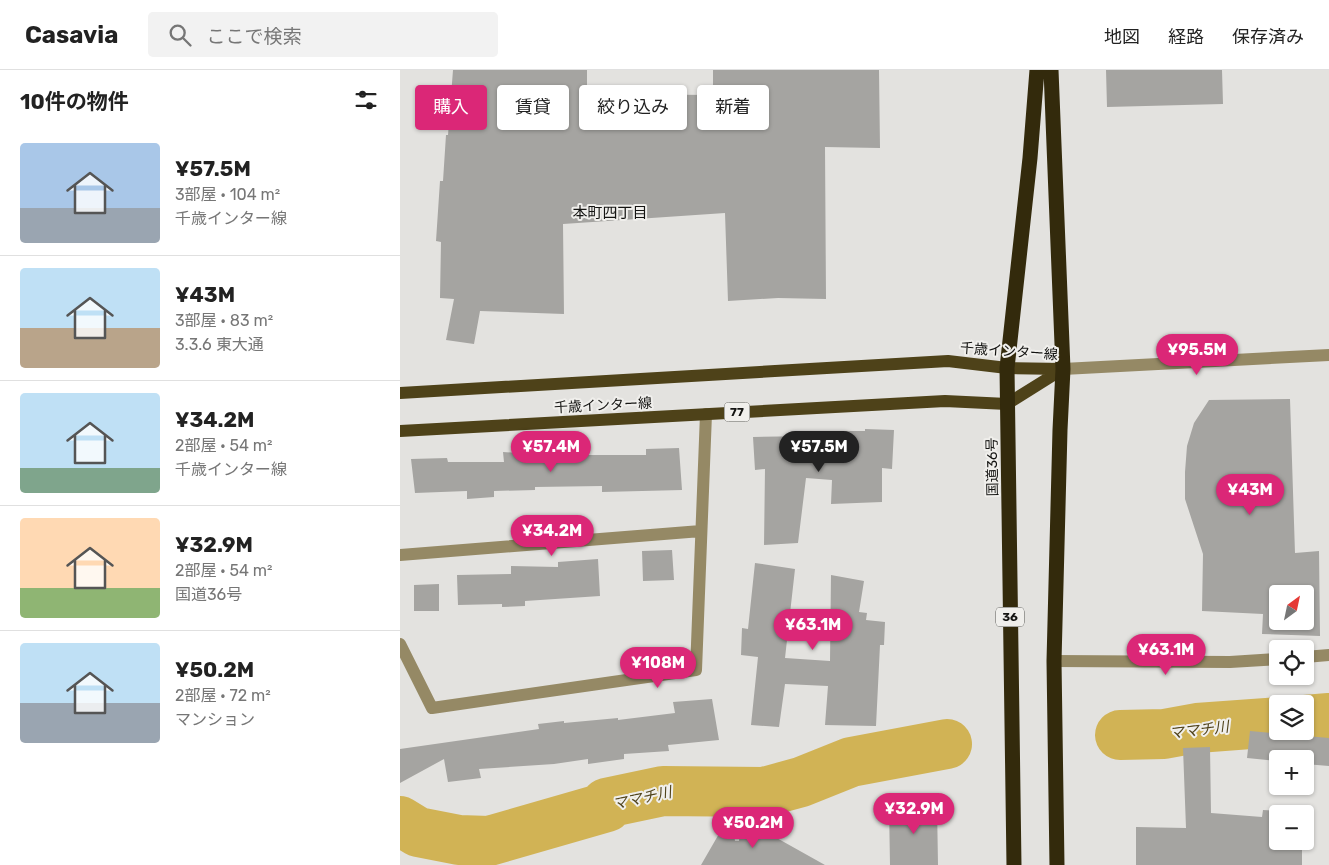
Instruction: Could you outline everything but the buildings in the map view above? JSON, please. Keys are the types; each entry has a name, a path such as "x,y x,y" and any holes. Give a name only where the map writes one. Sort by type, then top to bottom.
{"highway":[{"name":"国道36号","path":"1014,865 1007,368 1037,70"},
{"path":"1051,70 1063,369 1054,661 1057,865"}],"main road":[{"name":"千歳インター線","path":"400,392 948,361 1007,368 1063,369"},
{"name":"千歳インター線","path":"400,431 945,401 1007,404 1063,369"}],"street":[{"path":"1063,369 1329,355"},
{"path":"400,644 432,708 696,670 706,414"},
{"path":"400,555 702,531"},
{"path":"1314,656 1329,655"},
{"path":"1054,661 1220,662 1269,659"}],"waterway":[{"name":"ママチ川","path":"1314,719 1329,718"},
{"name":"ママチ川","path":"1120,735 1164,734 1197,728 1269,723"},
{"name":"ママチ川","path":"400,821 418,832 459,840 489,841 607,807 606,803 663,791 764,792 801,782 851,762 947,744"}],"district":[{"name":"本町四丁目","path":"610,213"}]}
